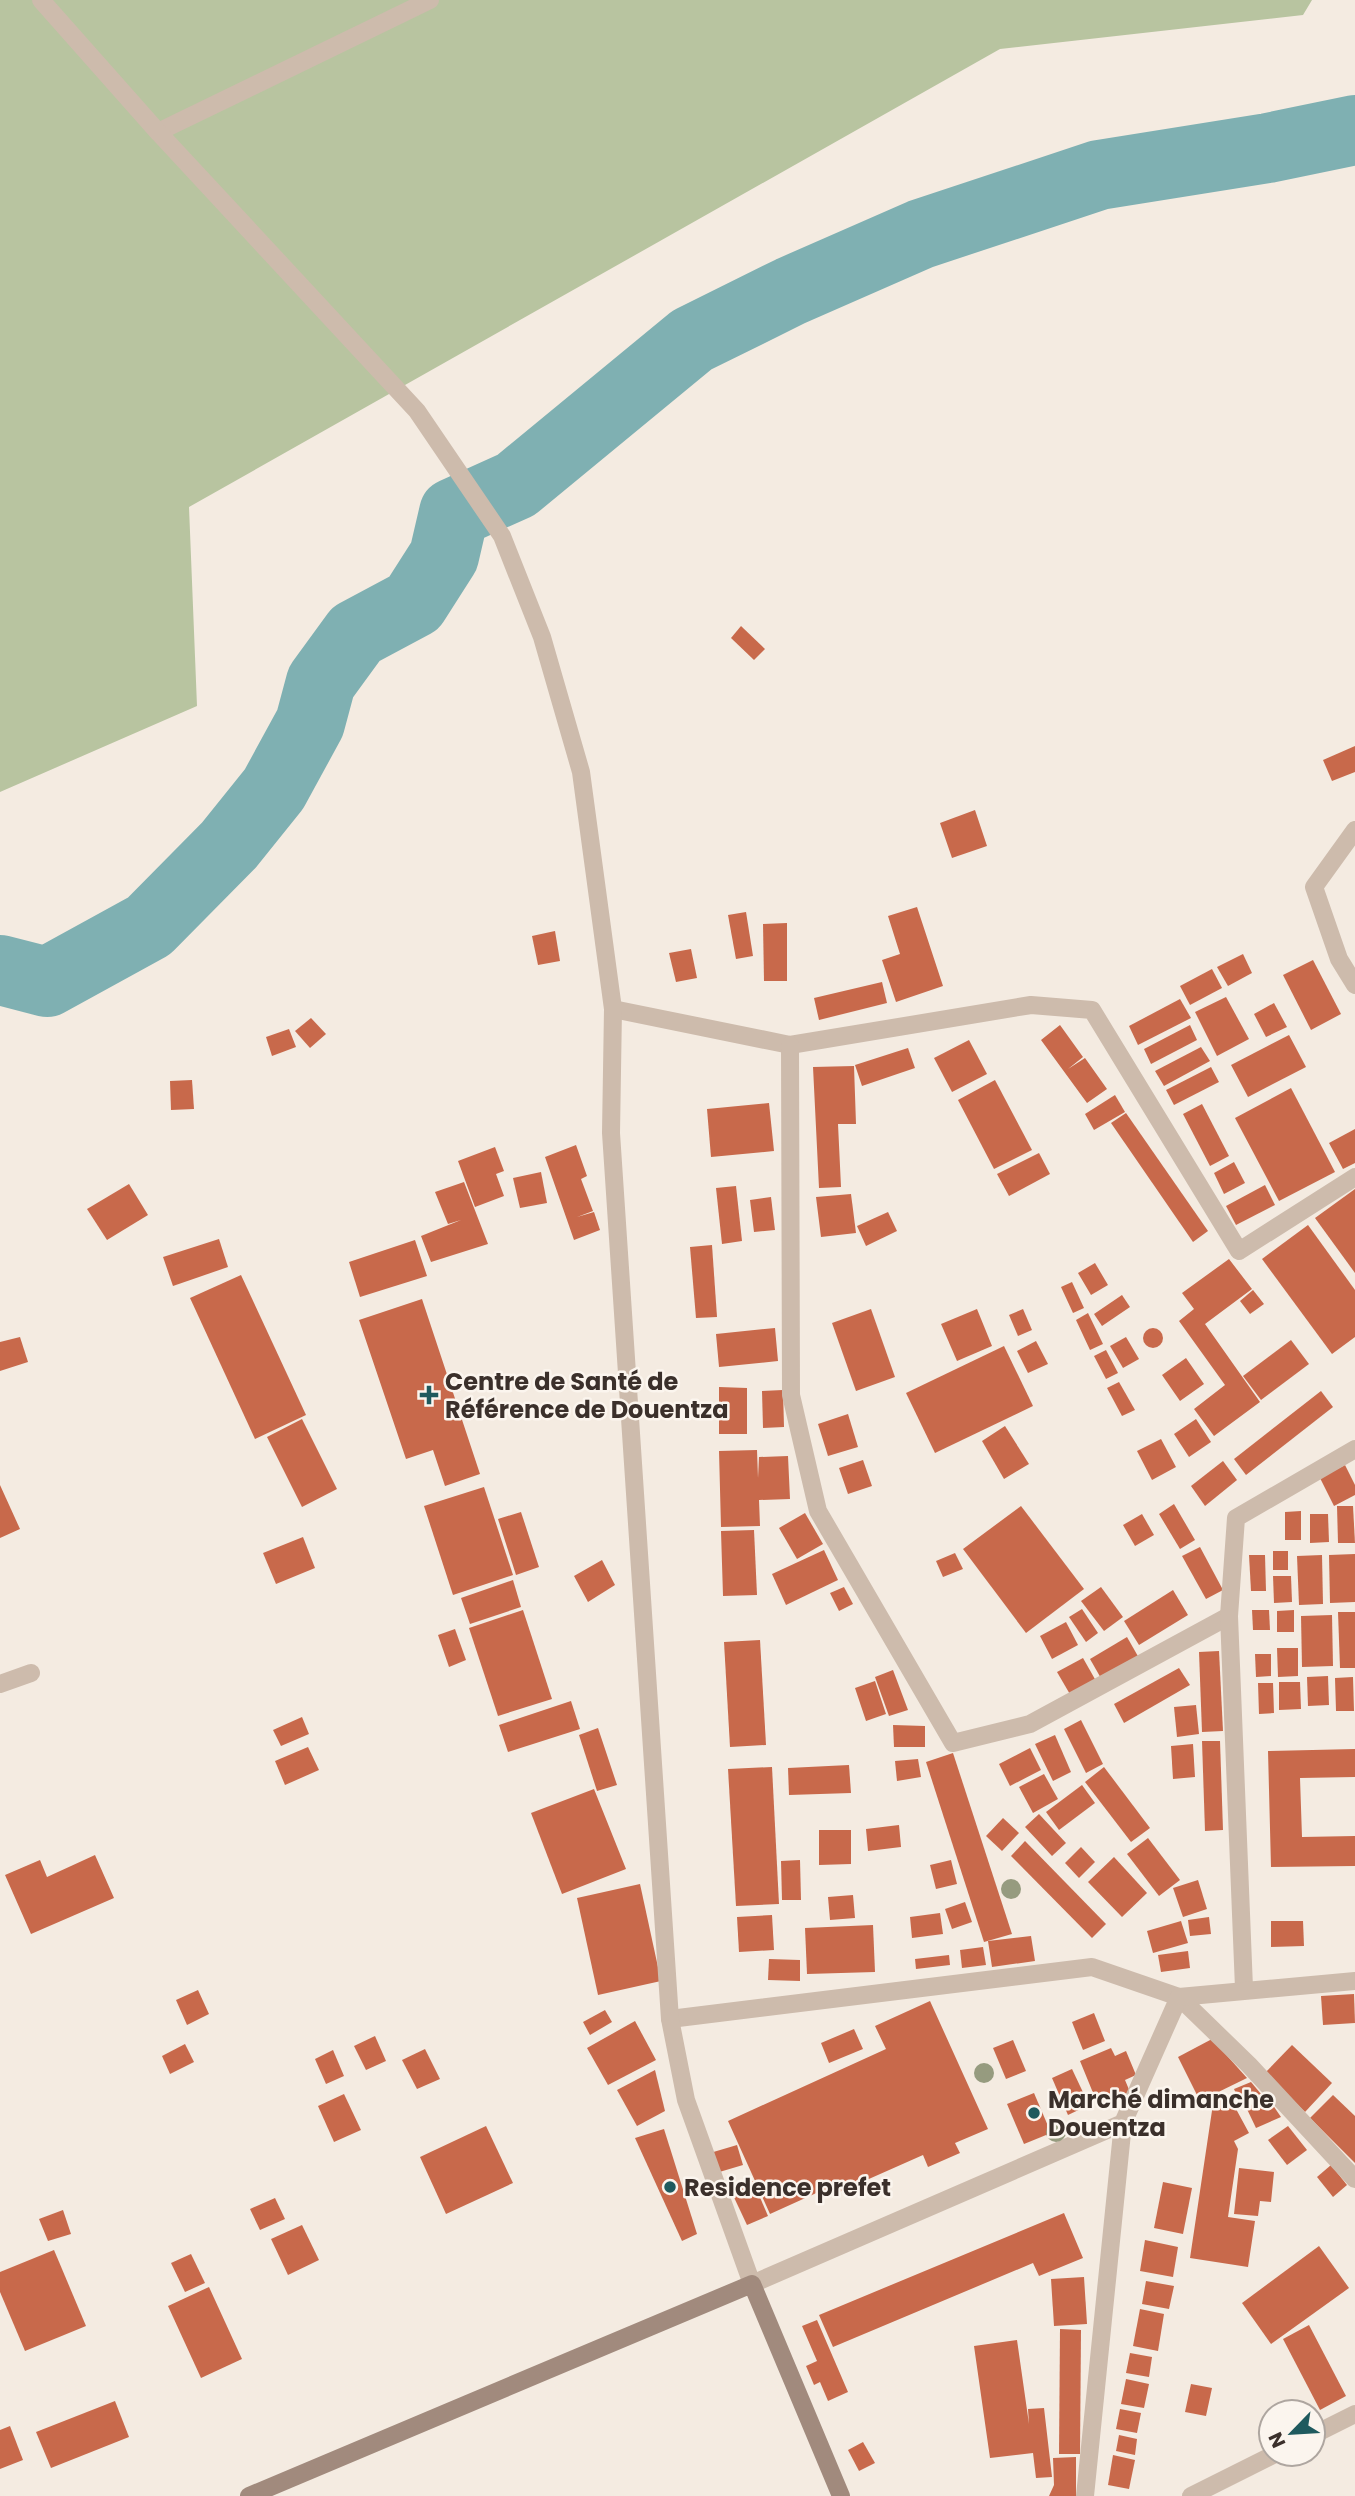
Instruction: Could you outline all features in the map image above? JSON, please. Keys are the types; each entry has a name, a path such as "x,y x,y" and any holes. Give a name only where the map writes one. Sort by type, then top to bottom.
{"main road":[{"path":"249,2496 752,2284 841,2496"}],"street":[{"path":"41,0 158,132 417,411 502,536 542,638 581,772 613,1009 611,1133 670,2019 686,2100 752,2284 1123,2123"},
{"path":"158,132 430,0"},
{"path":"1355,830 1314,887 1339,959 1355,985"},
{"path":"613,1009 790,1045 1031,1005 1092,1010 1239,1251 1355,1177"},
{"path":"790,1045 791,1395 818,1511 953,1743 1030,1724 1229,1616"},
{"path":"1244,1988 1229,1616 1236,1518 1355,1449"},
{"path":"0,1684 31,1673"},
{"path":"670,2019 1092,1967 1179,1997 1249,2065 1355,2179"},
{"path":"1179,1997 1244,1988 1355,1980"},
{"path":"1085,2496 1123,2123 1179,1997"},
{"path":"1327,2428 1355,2414"},
{"path":"1191,2496 1257,2463"}],"green space":[{"path":"0,0 1312,0 1303,15 1000,49 189,507 197,706 0,792"}],"building":[{"path":"741,626 765,649 754,660 731,638"},
{"path":"1355,746 1355,772 1332,781 1323,760"},
{"path":"975,810 987,846 952,858 940,823"},
{"path":"917,907 943,986 896,1002 882,960 900,954 888,916"},
{"path":"746,912 753,956 736,959 728,915"},
{"path":"787,923 787,981 764,981 763,924"},
{"path":"555,931 560,961 538,965 532,936"},
{"path":"691,949 697,978 676,982 669,953"},
{"path":"1243,954 1252,973 1228,986 1217,967"},
{"path":"1313,960 1341,1014 1311,1030 1283,975"},
{"path":"1212,969 1222,988 1190,1005 1180,986"},
{"path":"882,982 887,1003 819,1020 814,998"},
{"path":"1226,997 1249,1039 1217,1056 1195,1012"},
{"path":"1180,999 1191,1018 1138,1045 1129,1026"},
{"path":"1274,1003 1287,1027 1266,1037 1254,1014"},
{"path":"311,1018 326,1034 310,1048 295,1031"},
{"path":"1060,1025 1083,1057 1068,1069 1085,1058 1107,1089 1087,1103 1041,1040"},
{"path":"1190,1025 1197,1040 1151,1064 1144,1049"},
{"path":"289,1029 296,1047 272,1056 266,1037"},
{"path":"1289,1035 1306,1067 1248,1097 1231,1065"},
{"path":"969,1040 987,1074 952,1092 934,1058"},
{"path":"1201,1047 1210,1061 1164,1086 1155,1071"},
{"path":"908,1048 915,1068 862,1086 855,1065"},
{"path":"854,1066 856,1124 838,1124 841,1187 819,1188 813,1067"},
{"path":"1211,1067 1219,1082 1174,1105 1166,1090"},
{"path":"192,1080 194,1109 171,1110 170,1081"},
{"path":"995,1080 1032,1150 994,1169 958,1100"},
{"path":"1291,1088 1335,1172 1279,1201 1235,1118"},
{"path":"1115,1095 1125,1112 1094,1130 1085,1114"},
{"path":"769,1103 774,1151 711,1157 707,1109"},
{"path":"1202,1104 1229,1156 1210,1166 1183,1114"},
{"path":"1126,1113 1208,1231 1193,1242 1111,1123"},
{"path":"1355,1129 1355,1163 1343,1169 1329,1143"},
{"path":"576,1145 587,1176 581,1179 593,1211 577,1217 594,1212 600,1230 574,1240 545,1157"},
{"path":"495,1147 504,1171 496,1174 504,1196 475,1207 458,1161"},
{"path":"1039,1153 1050,1174 1009,1196 997,1174"},
{"path":"1234,1162 1245,1183 1224,1194 1214,1173"},
{"path":"541,1172 547,1203 520,1208 513,1178"},
{"path":"464,1182 488,1244 431,1262 421,1236 461,1220 448,1224 435,1192"},
{"path":"129,1184 148,1215 107,1240 87,1209"},
{"path":"1265,1185 1275,1205 1236,1225 1226,1206"},
{"path":"736,1186 742,1241 722,1244 716,1188"},
{"path":"1355,1189 1355,1273 1315,1218"},
{"path":"851,1194 856,1233 821,1237 816,1197"},
{"path":"771,1197 775,1230 754,1232 750,1200"},
{"path":"888,1212 897,1231 866,1246 857,1226"},
{"path":"1308,1225 1355,1290 1355,1337 1332,1354 1262,1259"},
{"path":"219,1239 228,1267 173,1286 163,1257"},
{"path":"415,1240 427,1276 360,1297 349,1262"},
{"path":"712,1245 717,1317 696,1318 690,1247"},
{"path":"1229,1259 1252,1289 1205,1324 1260,1402 1214,1436 1194,1409 1225,1385 1179,1321 1194,1309 1182,1293"},
{"path":"1095,1263 1108,1285 1091,1295 1078,1273"},
{"path":"241,1275 306,1415 255,1439 190,1298"},
{"path":"1072,1282 1084,1308 1073,1313 1061,1287"},
{"path":"1253,1290 1264,1304 1250,1314 1240,1301"},
{"path":"1122,1295 1130,1307 1102,1326 1094,1314"},
{"path":"422,1299 480,1474 445,1486 433,1450 406,1459 359,1320"},
{"path":"871,1309 895,1377 856,1391 832,1323"},
{"path":"977,1309 992,1346 957,1361 941,1324"},
{"path":"1023,1309 1032,1330 1018,1336 1009,1315"},
{"path":"1088,1313 1103,1344 1090,1350 1076,1320"},
{"path":"775,1328 778,1361 719,1367 716,1334"},
{"path":"1149,1328 1157,1328 1163,1338 1157,1348 1149,1348 1143,1342 1143,1334"},
{"path":"20,1337 28,1362 0,1371 0,1342"},
{"path":"1126,1337 1139,1359 1123,1368 1110,1346"},
{"path":"1291,1340 1309,1364 1261,1400 1243,1376"},
{"path":"1036,1341 1048,1364 1028,1373 1017,1351"},
{"path":"1004,1346 1033,1406 935,1453 906,1393"},
{"path":"1106,1350 1118,1373 1106,1379 1094,1356"},
{"path":"1186,1358 1204,1384 1180,1401 1162,1375"},
{"path":"1119,1382 1135,1410 1122,1416 1107,1388"},
{"path":"719,1387 747,1388 747,1434 719,1434"},
{"path":"783,1390 784,1427 763,1428 762,1391"},
{"path":"1321,1391 1333,1407 1246,1475 1234,1459"},
{"path":"848,1414 858,1447 828,1456 818,1424"},
{"path":"302,1419 337,1489 302,1507 267,1437"},
{"path":"1196,1419 1211,1442 1189,1457 1174,1434"},
{"path":"1005,1426 1029,1464 1004,1479 982,1441"},
{"path":"1161,1439 1176,1467 1152,1480 1137,1451"},
{"path":"757,1450 758,1478 759,1457 788,1456 790,1499 759,1500 760,1526 721,1527 719,1451"},
{"path":"863,1460 872,1486 848,1494 839,1468"},
{"path":"1223,1461 1237,1480 1205,1506 1191,1486"},
{"path":"1345,1465 1355,1485 1355,1495 1334,1506 1320,1478"},
{"path":"0,1485 20,1529 0,1538"},
{"path":"484,1487 513,1575 453,1595 424,1506"},
{"path":"1174,1504 1195,1540 1180,1549 1159,1514"},
{"path":"1021,1506 1084,1589 1026,1633 963,1549"},
{"path":"1337,1506 1353,1506 1355,1543 1338,1543"},
{"path":"1301,1511 1301,1540 1285,1540 1285,1512"},
{"path":"521,1512 539,1567 516,1575 498,1519"},
{"path":"805,1513 823,1544 797,1559 779,1528"},
{"path":"1142,1514 1154,1535 1135,1546 1123,1525"},
{"path":"1310,1514 1328,1514 1329,1542 1310,1543"},
{"path":"754,1530 757,1595 723,1596 721,1531"},
{"path":"303,1537 315,1568 276,1584 263,1553"},
{"path":"1200,1547 1223,1590 1206,1599 1182,1556"},
{"path":"824,1550 838,1580 786,1605 772,1574"},
{"path":"1273,1551 1288,1551 1288,1570 1273,1570"},
{"path":"955,1553 963,1569 943,1577 936,1561"},
{"path":"1355,1554 1355,1602 1330,1603 1329,1555"},
{"path":"1249,1555 1265,1555 1266,1591 1251,1591"},
{"path":"1322,1555 1323,1604 1299,1605 1297,1556"},
{"path":"602,1560 615,1585 588,1602 574,1576"},
{"path":"1273,1576 1291,1576 1292,1602 1274,1603"},
{"path":"513,1580 521,1607 470,1624 461,1598"},
{"path":"844,1587 853,1604 839,1611 830,1593"},
{"path":"1101,1587 1123,1617 1104,1631 1081,1601"},
{"path":"1173,1590 1188,1615 1139,1645 1124,1621"},
{"path":"1082,1609 1098,1633 1086,1642 1069,1617"},
{"path":"523,1610 552,1699 498,1716 469,1628"},
{"path":"1252,1610 1269,1610 1270,1630 1253,1630"},
{"path":"1294,1610 1294,1632 1277,1632 1277,1611"},
{"path":"1338,1612 1355,1612 1355,1668 1340,1668"},
{"path":"1332,1615 1333,1666 1302,1667 1301,1616"},
{"path":"1066,1622 1078,1645 1052,1659 1040,1636"},
{"path":"455,1629 466,1660 449,1667 438,1635"},
{"path":"1127,1637 1139,1658 1102,1680 1090,1659"},
{"path":"760,1640 766,1745 730,1747 724,1642"},
{"path":"1277,1648 1298,1648 1298,1676 1278,1677"},
{"path":"1219,1651 1223,1731 1202,1732 1199,1652"},
{"path":"1255,1654 1271,1654 1271,1676 1256,1677"},
{"path":"1083,1658 1096,1681 1071,1696 1057,1672"},
{"path":"1179,1668 1190,1685 1124,1723 1114,1704"},
{"path":"893,1670 908,1710 889,1716 875,1677"},
{"path":"1328,1676 1329,1705 1308,1706 1307,1677"},
{"path":"1353,1677 1354,1711 1336,1711 1335,1678"},
{"path":"875,1681 886,1714 866,1721 855,1688"},
{"path":"1279,1682 1300,1682 1301,1709 1279,1710"},
{"path":"1258,1683 1273,1683 1274,1713 1259,1714"},
{"path":"571,1701 580,1729 508,1752 499,1725"},
{"path":"1196,1705 1199,1734 1177,1737 1174,1707"},
{"path":"302,1717 309,1734 281,1746 273,1730"},
{"path":"1081,1720 1103,1764 1086,1773 1064,1729"},
{"path":"893,1725 925,1726 925,1747 894,1747"},
{"path":"598,1728 617,1785 597,1791 579,1735"},
{"path":"1055,1735 1071,1772 1053,1781 1035,1744"},
{"path":"1202,1741 1220,1741 1223,1830 1205,1831"},
{"path":"1193,1744 1195,1777 1173,1779 1171,1746"},
{"path":"308,1747 319,1770 285,1785 275,1761"},
{"path":"1030,1748 1041,1770 1010,1786 999,1764"},
{"path":"1355,1749 1355,1777 1300,1778 1302,1837 1355,1836 1355,1866 1271,1867 1268,1751"},
{"path":"953,1753 1012,1934 984,1942 926,1762"},
{"path":"918,1759 921,1777 897,1781 895,1761"},
{"path":"849,1765 851,1793 789,1795 788,1768"},
{"path":"772,1767 779,1904 736,1906 728,1769"},
{"path":"1104,1767 1150,1828 1131,1842 1085,1782"},
{"path":"1044,1774 1058,1799 1033,1813 1019,1787"},
{"path":"1082,1785 1095,1803 1059,1830 1046,1812"},
{"path":"594,1789 626,1869 562,1894 531,1813"},
{"path":"1039,1814 1066,1843 1052,1856 1025,1827"},
{"path":"1003,1818 1019,1833 1002,1851 986,1836"},
{"path":"899,1825 901,1847 868,1851 866,1829"},
{"path":"819,1830 851,1830 851,1864 819,1865"},
{"path":"1148,1838 1180,1880 1159,1896 1127,1854"},
{"path":"1025,1841 1106,1924 1092,1938 1011,1856"},
{"path":"1081,1847 1095,1862 1079,1878 1065,1863"},
{"path":"95,1855 114,1898 31,1934 5,1875 40,1860 47,1877"},
{"path":"1114,1857 1147,1893 1122,1917 1088,1882"},
{"path":"800,1860 801,1900 782,1900 781,1861"},
{"path":"951,1860 957,1884 936,1889 930,1865"},
{"path":"1198,1880 1207,1909 1183,1917 1173,1888"},
{"path":"640,1884 661,1981 598,1995 577,1898"},
{"path":"853,1895 855,1918 830,1920 828,1897"},
{"path":"965,1902 972,1922 952,1929 945,1909"},
{"path":"940,1913 943,1934 912,1938 910,1917"},
{"path":"772,1915 774,1950 739,1952 737,1917"},
{"path":"1209,1917 1211,1934 1190,1936 1188,1920"},
{"path":"1181,1921 1188,1943 1153,1953 1147,1931"},
{"path":"1271,1921 1303,1921 1304,1946 1271,1947"},
{"path":"873,1925 875,1972 807,1974 805,1928"},
{"path":"1031,1936 1035,1961 992,1967 988,1941"},
{"path":"983,1947 986,1965 962,1968 960,1950"},
{"path":"1188,1951 1190,1968 1161,1972 1158,1955"},
{"path":"949,1955 950,1965 916,1969 915,1959"},
{"path":"769,1959 800,1960 800,1981 768,1980"},
{"path":"198,1990 209,2014 187,2025 176,2000"},
{"path":"1354,1994 1355,2023 1323,2025 1321,1996"},
{"path":"930,2001 988,2129 955,2143 960,2153 928,2167 923,2155 826,2198 823,2190 770,2214 728,2121 886,2049 875,2026"},
{"path":"605,2010 612,2022 590,2035 583,2022"},
{"path":"1094,2013 1105,2041 1083,2050 1072,2022"},
{"path":"635,2021 656,2060 608,2085 587,2048"},
{"path":"854,2029 863,2049 829,2063 821,2043"},
{"path":"375,2036 386,2061 366,2070 354,2046"},
{"path":"1212,2039 1247,2078 1200,2101 1178,2057"},
{"path":"1013,2040 1026,2071 1006,2079 993,2048"},
{"path":"185,2044 194,2062 170,2074 162,2056"},
{"path":"1292,2045 1332,2083 1305,2112 1265,2073"},
{"path":"1111,2048 1115,2056 1126,2051 1136,2075 1125,2080 1130,2092 1098,2105 1080,2061"},
{"path":"425,2049 440,2079 417,2089 402,2060"},
{"path":"333,2050 344,2076 326,2084 315,2059"},
{"path":"1072,2069 1089,2105 1068,2115 1052,2078"},
{"path":"655,2070 665,2111 637,2126 617,2090"},
{"path":"1251,2082 1261,2094 1240,2103 1234,2089"},
{"path":"1034,2093 1051,2133 1024,2144 1007,2104"},
{"path":"344,2094 361,2130 334,2142 318,2106"},
{"path":"1333,2095 1355,2116 1355,2163 1310,2118"},
{"path":"1229,2096 1249,2133 1234,2141 1238,2149 1228,2217 1255,2221 1248,2267 1190,2258 1213,2104"},
{"path":"1268,2098 1281,2117 1256,2128 1246,2107"},
{"path":"486,2126 513,2183 446,2214 420,2157"},
{"path":"1288,2126 1307,2150 1287,2165 1268,2140"},
{"path":"664,2129 697,2234 682,2241 635,2138"},
{"path":"737,2145 743,2165 716,2173 710,2153"},
{"path":"1331,2165 1347,2185 1333,2197 1317,2177"},
{"path":"1239,2168 1274,2172 1271,2202 1260,2201 1258,2216 1234,2214"},
{"path":"753,2181 768,2216 747,2225 731,2191"},
{"path":"1163,2182 1192,2188 1183,2234 1154,2228"},
{"path":"275,2198 285,2219 260,2230 250,2209"},
{"path":"63,2210 71,2234 48,2241 39,2219"},
{"path":"1064,2213 1083,2258 1039,2276 1033,2263 833,2347 819,2315"},
{"path":"302,2225 319,2260 288,2275 271,2239"},
{"path":"1145,2240 1178,2247 1173,2277 1140,2271"},
{"path":"1319,2246 1349,2288 1271,2344 1242,2303"},
{"path":"54,2250 86,2326 25,2351 0,2292 0,2272"},
{"path":"191,2254 205,2283 185,2292 171,2263"},
{"path":"1084,2277 1087,2324 1054,2326 1051,2279"},
{"path":"1146,2281 1174,2286 1169,2309 1142,2304"},
{"path":"209,2287 242,2359 201,2378 168,2306"},
{"path":"1140,2309 1164,2314 1158,2351 1133,2346"},
{"path":"817,2320 848,2392 828,2401 820,2382 814,2385 806,2366 817,2361 802,2326"},
{"path":"1309,2325 1346,2396 1327,2406 1327,2398 1314,2398 1283,2339"},
{"path":"1060,2329 1081,2330 1080,2454 1059,2454"},
{"path":"1017,2340 1029,2424 1028,2409 1044,2408 1052,2477 1036,2478 1033,2453 990,2458 974,2346"},
{"path":"1130,2353 1152,2357 1149,2377 1126,2373"},
{"path":"1126,2379 1149,2384 1144,2408 1121,2404"},
{"path":"1191,2384 1212,2388 1206,2416 1185,2412"},
{"path":"115,2401 129,2437 51,2468 36,2432"},
{"path":"1120,2409 1141,2413 1137,2433 1116,2429"},
{"path":"10,2426 23,2460 0,2469 0,2430"},
{"path":"1119,2435 1137,2439 1135,2455 1116,2451"},
{"path":"863,2442 875,2463 859,2471 848,2450"},
{"path":"1113,2455 1135,2460 1129,2489 1108,2485"},
{"path":"1076,2457 1076,2496 1049,2496 1054,2485 1053,2458"}],"waterway":[{"path":"0,970 47,982 149,926 229,845 274,789 310,723 321,682 356,634 414,603 444,556 454,513 516,485 692,340 791,291 921,234 1099,175 1268,148 1355,130"}],"place":[{"name":"Centre de Santé de Référence de Douentza","path":"429,1395"},
{"name":"Marché dimanche Douentza","path":"1034,2113"},
{"name":"Residence prefet","path":"670,2187"}]}
